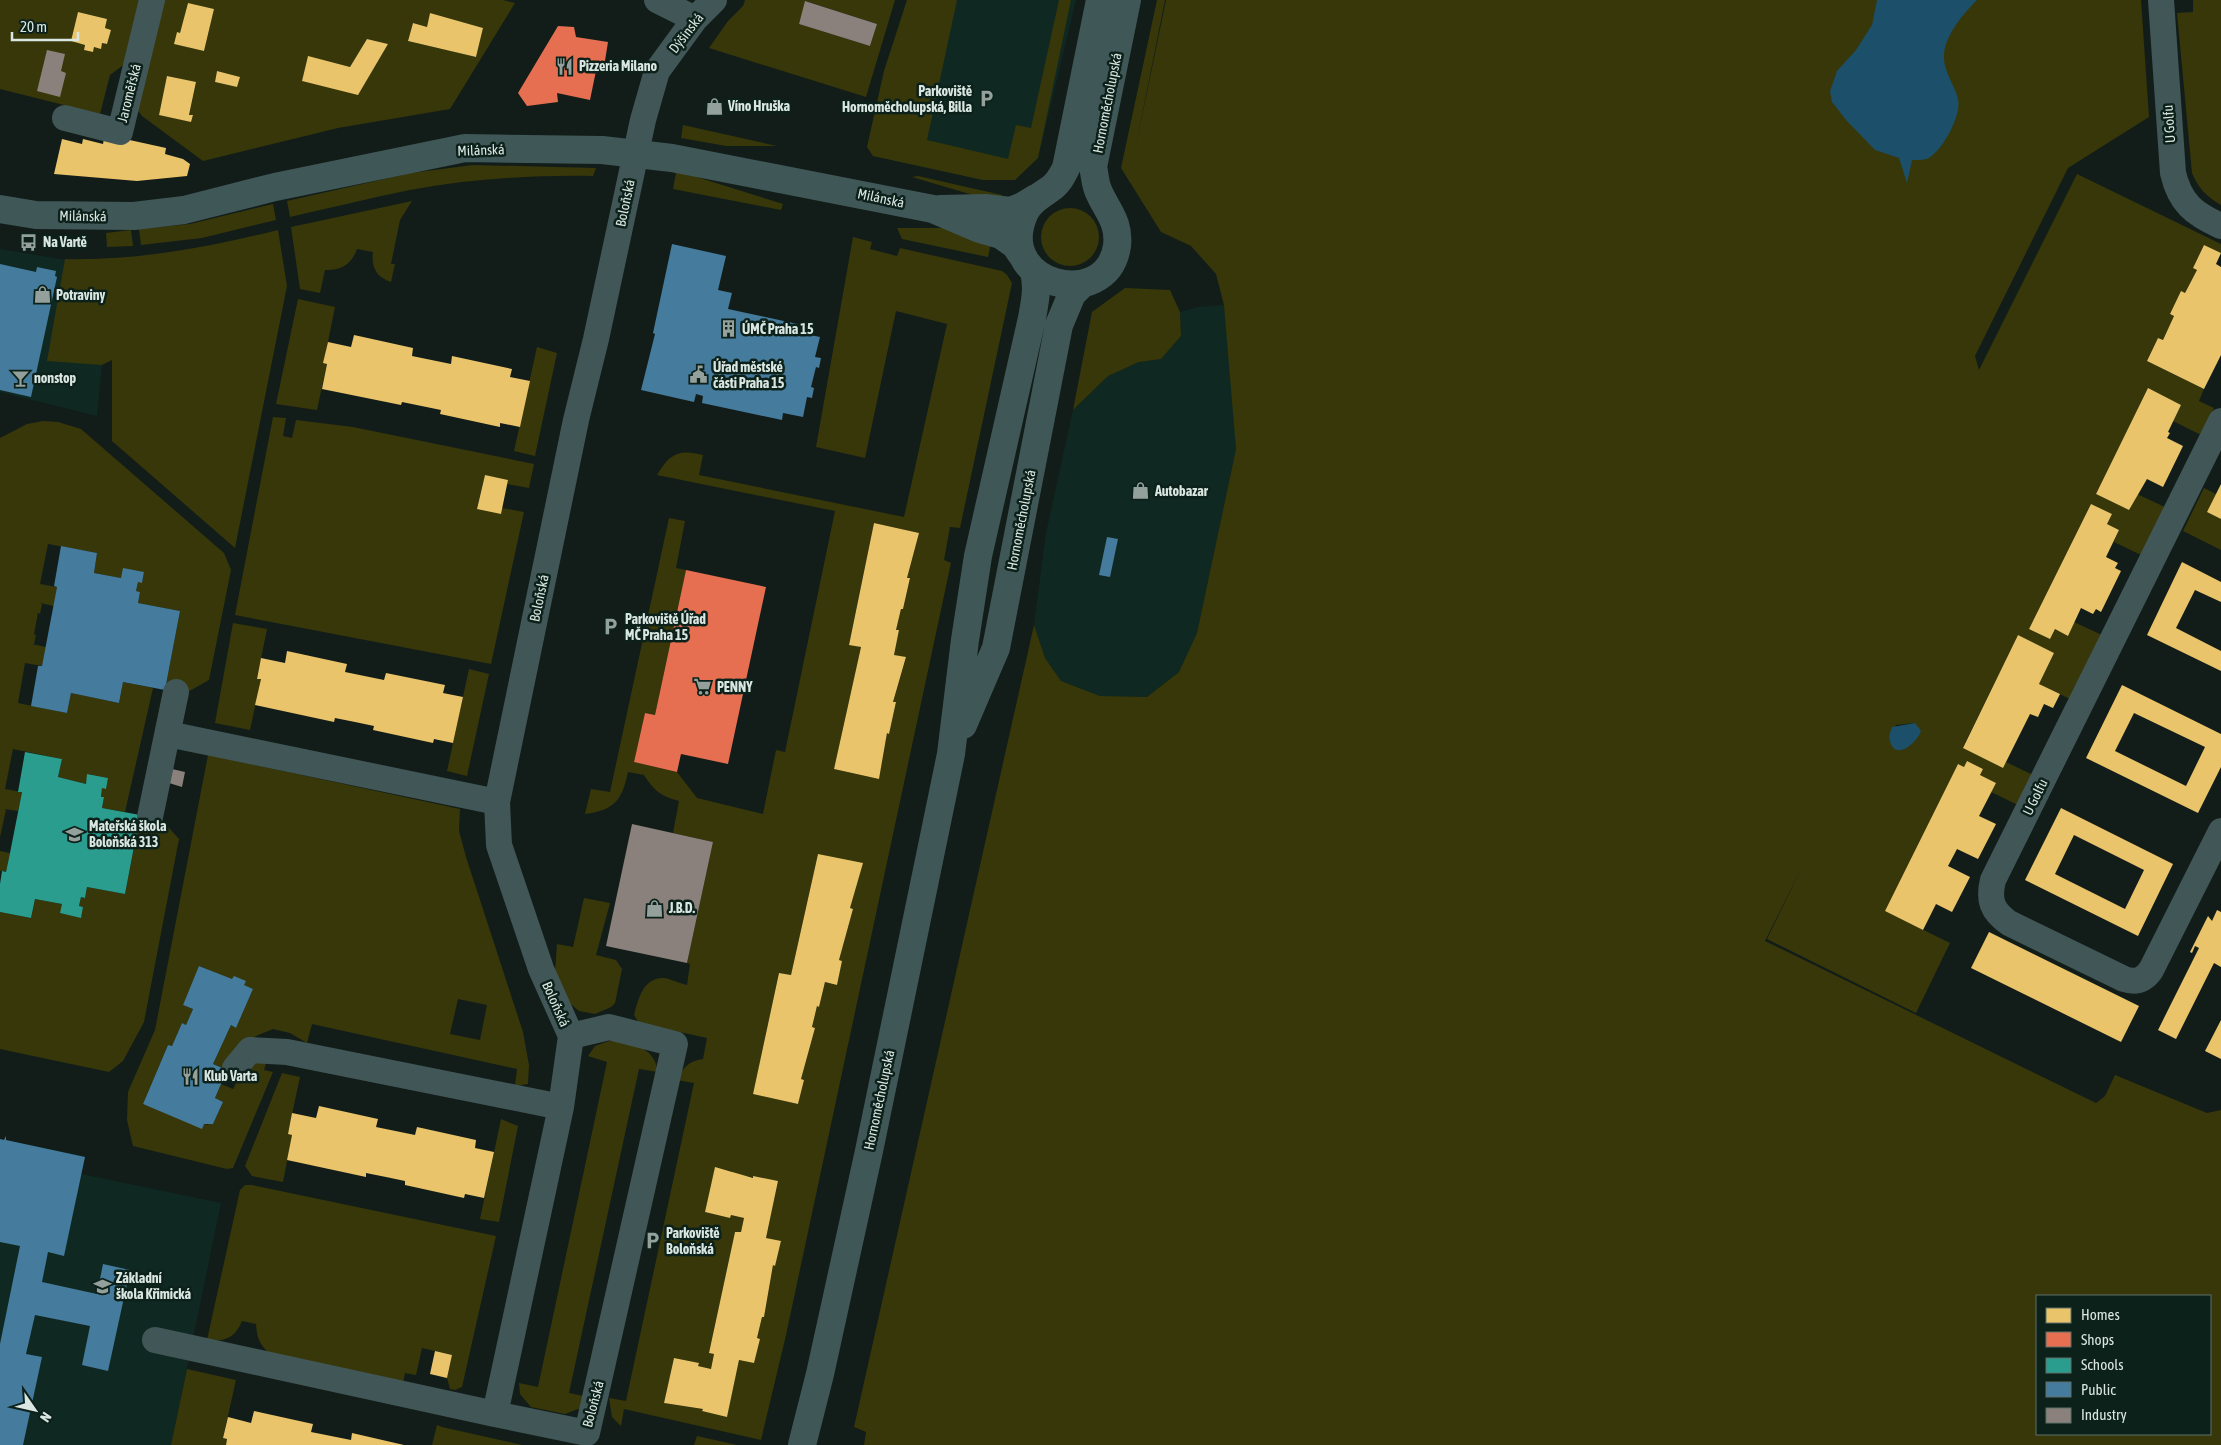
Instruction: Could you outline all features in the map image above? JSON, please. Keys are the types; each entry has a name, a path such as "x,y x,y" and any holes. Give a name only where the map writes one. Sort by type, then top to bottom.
{"street":[{"name":"Jaroměřská","path":"65,118 120,132 152,0"},
{"path":"657,0 695,19"},
{"name":"Dýšinská","path":"636,153 657,71 695,19 714,0"},
{"name":"Hornoměcholupská","path":"802,1445 820,1374 869,1150 951,754 964,640 978,556 1036,298 1029,265 1019,241 1020,225 1026,210 1058,183 1066,168 1100,0"},
{"name":"Hornoměcholupská","path":"951,754 996,648 1059,324 1072,294 1082,284 1098,276 1104,270 1109,264 1116,248 1118,233 1114,217 1098,190 1094,167 1127,0"},
{"name":"U Golfu","path":"2161,0 2172,164 2176,187 2182,199 2191,208 2221,226"},
{"name":"Milánská","path":"0,209 36,215 72,217 134,216 167,212 465,148 602,150 636,153 839,189 934,209 980,229 1001,235 1015,245 1029,265"},
{"name":"Boloňská","path":"571,1036 609,1027 675,1044 587,1433 495,1414 561,1107 571,1036 541,969 499,845 497,802 576,420 596,339 636,153"},
{"path":"1043,194 1065,186 1081,188 1095,194 1107,204"},
{"name":"Milánská","path":"934,209 984,208 1011,211 1043,194"},
{"path":"1029,265 1048,281 1064,286 1082,284"},
{"name":"U Golfu","path":"2221,421 1993,880 1990,892 1992,905 1999,916 2009,923 2124,979 2132,982 2142,980 2151,970 2212,871 2221,831"},
{"path":"150,817 176,692"},
{"path":"168,734 497,802"},
{"path":"236,1068 250,1050 287,1052 561,1107"},
{"path":"155,1340 495,1414"}],"shaded area":[{"path":"0,0 144,0 130,60 110,75 100,114 0,89","holes":["78,12 107,19 105,28 111,30 107,44 102,43 100,48 94,47 93,52 84,50 85,45 71,41"]},
{"path":"162,0 503,0 515,3 450,109 338,128 203,161 142,116 136,108","holes":["188,3 214,9 204,51 175,44 177,32 180,33","430,13 483,28 476,57 408,41 413,23 427,27","367,39 388,44 358,94 302,81 308,57 350,67","217,71 239,77 237,87 215,82","168,76 196,83 189,115 193,115 191,122 159,114"]},
{"path":"745,0 895,0 866,97 709,48 728,21 743,6","holes":["806,1 877,24 870,46 799,24"]},
{"path":"907,0 1076,0 1038,158 1015,180 983,180 873,156 867,147 884,71"},
{"path":"907,0 957,0 927,140 1008,159 1016,125 1031,128 1059,0 1071,0 1038,158 1015,180 983,180 873,156 867,147 884,71"},
{"path":"1157,0 1165,0 1135,150 1166,0 2141,0 2149,117 2068,168 1975,356 1979,370 2077,174 2221,244 2221,253 2204,245 2193,268 2197,270 2185,293 2181,292 2170,314 2174,316 2163,340 2158,338 2147,361 2204,389 2199,401 2214,408 2201,435 2173,421 2181,405 2148,389 2096,494 2129,510 2137,494 2165,507 2141,555 2114,542 2119,530 2107,524 2112,514 2091,504 2029,629 2050,639 2055,629 2068,635 2074,622 2102,635 2070,699 2039,684 2054,653 2018,635 1963,747 2003,768 2006,762 2033,775 2018,805 1991,792 1996,783 1980,775 1983,769 1967,761 1964,767 1958,764 1885,911 1950,943 1916,1013 1767,939 1802,867 1765,941 2096,1103 2105,1096 2115,1075 2207,1113 2221,1110 2221,1445 864,1445 866,1432 854,1427 1034,625 1045,658 1061,681 1100,696 1147,697 1179,672 1197,633 1236,449 1224,305 1216,274 1191,246 1161,232 1121,168","holes":["1915,723 1891,743 1889,736 1896,725"]},
{"path":"2193,0 2221,0 2221,205 2204,192 2192,173 2177,13 2193,12"},
{"path":"683,125 777,146 726,146 681,138"},
{"path":"473,165 596,168 593,176 501,178 433,186 290,217 287,201 411,173"},
{"path":"676,173 684,173 783,204 781,210 673,189"},
{"path":"918,176 1002,195 1000,203 912,177"},
{"path":"412,201 400,220 391,264 395,264 391,282 376,271 373,262 373,252 357,249 352,259 345,266 325,270 320,293 300,289 291,227"},
{"path":"273,204 276,220 202,238 141,245 139,229 190,224"},
{"path":"1070,208 1086,213 1094,221 1099,237 1094,253 1086,261 1070,266 1054,261 1046,253 1041,237 1046,221 1054,213"},
{"path":"897,228 948,228 992,238 988,257 902,239"},
{"path":"131,230 133,246 107,247 106,233"},
{"path":"278,230 287,286 235,548 112,441 112,360 102,365 47,361 65,259 119,258 172,252"},
{"path":"853,237 872,242 870,249 897,256 900,248 1002,271 1007,275 1012,283 960,528 950,527 944,560 951,563 786,1335 761,1440 624,1409 621,1426 612,1417 609,1398 626,1401 694,1083 677,1080 687,1065 703,1059 707,1038 639,1023 634,1015 643,990 651,981 664,978 687,985 690,964 687,963 713,842 673,833 679,801 658,792 644,775 628,772 623,790 616,802 604,810 585,814 591,789 610,792 669,518 685,521 676,568 686,570 655,715 645,713 634,762 677,772 697,798 763,814 776,750 785,752 835,511 657,475 666,462 676,454 695,453 703,455 699,475 904,517 947,324 896,311 865,458 816,447","holes":["874,523 919,533 907,578 910,579 903,609 901,609 896,630 899,630 894,655 906,658 893,702 896,703 889,733 887,733 879,779 834,769 861,647 849,644","818,854 862,864 850,908 853,909 839,960 842,961 837,985 825,982 819,1007 817,1006 812,1027 815,1028 801,1079 804,1080 798,1104 753,1094 779,973 791,975","715,1168 732,1171 732,1174 778,1181 766,1238 781,1242 775,1265 773,1265 764,1317 762,1317 757,1338 760,1339 754,1363 739,1360 727,1416 702,1411 703,1409 664,1403 674,1358 698,1363 698,1366 711,1369 714,1354 709,1353 735,1232 741,1232 744,1218 731,1215 730,1218 705,1212"]},
{"path":"0,249 66,260 102,365 97,416 0,392"},
{"path":"1125,288 1170,290 1180,312 1181,336 1161,359 1139,362 1108,376 1073,410 1092,312"},
{"path":"298,299 335,307 324,362 327,363 317,410 276,404"},
{"name":"Autobazar","path":"1224,305 1232,372 1236,449 1197,633 1179,672 1147,697 1100,696 1061,681 1045,658 1034,625 1046,533 1073,410 1108,376 1139,362 1161,359 1181,336 1180,312 1198,307"},
{"path":"537,347 557,353 535,456 514,451"},
{"path":"273,417 286,418 283,436 292,438 296,420 353,427 534,464 529,488 507,484 508,480 485,475 477,508 502,508 524,512 491,664 235,615"},
{"path":"43,421 58,422 81,429 224,553 231,570 209,680 186,693 165,690 180,611 138,603 140,592 136,591 138,582 142,583 144,572 121,578 94,573 97,553 48,544 40,584 57,587 54,606 40,603 42,604 40,614 38,613 34,634 36,635 34,644 32,644 46,647 42,666 25,663 18,703 67,713 71,693 119,703 123,682 153,688 125,812 102,808 104,798 101,797 102,788 106,788 108,778 88,774 86,784 58,777 62,759 13,749 5,789 22,792 18,811 4,809 6,810 0,837 0,438 27,424"},
{"path":"2204,488 2216,494 2221,519 2221,550 2183,531"},
{"path":"233,623 267,629 257,678 261,679 250,730 215,723"},
{"path":"469,669 489,674 467,776 447,771"},
{"path":"208,755 460,809 459,831 466,857 523,1032 529,1065 528,1084 515,1086 517,1069 312,1024 307,1043 290,1033 273,1029 256,1036 242,1045 227,1070 213,1064 231,1025 236,1028 253,989 200,966 183,1005 193,1009 186,1025 182,1023 172,1046 168,1045 143,1104 208,1125 209,1123 213,1124 223,1102 215,1098 221,1084 233,1089 246,1064 267,1060 264,1070 273,1072 233,1168 227,1169 133,1146 127,1120 128,1092 155,1030","holes":["458,999 487,1005 480,1040 450,1034"]},
{"path":"140,815 160,818 179,839 144,1022 123,1061 109,1072 0,1049 0,912 31,918 35,899 62,904 61,913 81,917 83,907 79,906 81,897 85,898 87,887 125,894"},
{"path":"0,851 10,853 6,872 0,871"},
{"path":"584,898 610,903 596,955 616,960 622,969 615,1003 611,1007 595,1014 579,1011 567,1001 555,972 557,944 573,947"},
{"path":"612,1040 642,1048 656,1063 658,1072 639,1069 569,1393 588,1397 581,1408 565,1414 531,1407 520,1394 519,1383 538,1387 607,1062 588,1056 595,1046"},
{"path":"282,1073 300,1077 288,1133 292,1135 283,1182 252,1176 245,1166"},
{"path":"501,1119 518,1126 499,1222 480,1219"},
{"name":"Základní škola Křimická","path":"0,1139 84,1156 81,1174 221,1203 171,1445 0,1445"},
{"path":"245,1185 496,1236 462,1387 455,1390 450,1389 447,1378 452,1355 422,1348 416,1375 405,1373 403,1383 270,1354 259,1340 256,1324 242,1321 229,1338 207,1340 240,1190"},
{"path":"187,1369 236,1380 223,1438 227,1439 226,1445 171,1445"},
{"path":"437,1425 442,1427 522,1445 432,1445"},
{"path":"697,1436 737,1445 694,1445"}],"water":[{"path":"1877,0 1977,0 1966,11 1951,32 1945,47 1945,67 1958,99 1954,123 1939,149 1933,155 1927,159 1912,160 1907,183 1899,158 1875,150 1846,120 1832,102 1830,91 1837,71 1856,50 1872,25"},
{"path":"1915,723 1921,731 1914,742 1904,749 1894,749 1889,736 1892,727"}],"building: Homes":[{"path":"188,3 214,9 204,51 174,44 177,32 180,33"},
{"path":"78,12 107,19 105,28 111,30 107,44 102,43 101,49 94,47 93,52 84,50 85,45 71,41"},
{"path":"430,13 483,28 476,57 408,41 413,23 427,27"},
{"path":"367,39 388,44 358,95 302,81 308,56 350,67"},
{"path":"217,71 240,77 237,87 215,82"},
{"path":"167,76 196,82 189,115 193,115 191,122 159,115"},
{"path":"62,139 82,144 83,139 103,144 104,139 125,139 166,148 165,154 183,159 190,164 187,176 137,181 54,174"},
{"path":"2204,245 2221,253 2216,264 2221,267 2221,355 2204,389 2147,361 2158,338 2163,340 2174,316 2170,314 2181,291 2185,293 2197,270 2193,268"},
{"path":"354,335 413,348 412,356 451,364 452,356 512,369 510,377 530,381 520,427 500,423 500,427 440,414 441,410 402,402 401,405 322,389 327,364 323,363 328,342 351,347"},
{"path":"2148,388 2181,405 2167,438 2183,446 2163,487 2147,479 2129,510 2096,494"},
{"path":"485,475 508,480 501,514 477,509"},
{"path":"2221,484 2221,519 2207,512"},
{"path":"2091,504 2112,514 2107,524 2119,530 2106,557 2118,563 2115,568 2121,571 2101,612 2096,609 2093,614 2081,608 2068,636 2055,629 2050,639 2029,629"},
{"path":"874,523 919,533 907,578 910,578 903,609 901,609 896,630 899,630 894,655 906,657 893,702 896,702 889,734 887,733 879,779 834,769 861,647 849,645"},
{"path":"2182,562 2221,582 2221,602 2195,590 2176,628 2221,651 2221,671 2147,635"},
{"path":"2018,635 2054,653 2039,684 2060,694 2053,708 2044,704 2038,717 2030,714 2003,768 1963,748"},
{"path":"287,651 347,664 345,672 384,680 386,673 445,685 443,693 463,697 453,743 434,739 433,743 373,730 374,726 335,718 334,722 255,705 261,679 257,679 261,658 285,663"},
{"path":"2122,685 2221,734 2221,767 2198,813 2086,758","holes":["2134,713 2205,747 2186,786 2115,751"]},
{"path":"1967,761 1983,769 1980,775 1996,783 1979,816 1996,824 1978,859 1957,849 1948,866 1970,877 1952,912 1936,904 1923,930 1885,911 1958,764 1964,767"},
{"path":"2061,808 2173,864 2138,936 2025,880","holes":["2074,835 2144,870 2125,909 2055,874"]},
{"path":"818,854 863,863 850,908 853,909 839,960 842,961 837,985 825,982 819,1007 817,1006 812,1027 815,1028 801,1079 804,1080 798,1104 753,1094 779,973 791,975"},
{"path":"2217,910 2221,912 2221,967 2214,963 2176,1039 2158,1030 2199,948 2195,946 2192,953 2190,952 2208,916 2212,921"},
{"path":"1989,932 2139,1006 2121,1042 1971,968"},
{"path":"2221,1020 2221,1059 2205,1051"},
{"path":"319,1106 378,1119 376,1127 415,1135 417,1127 476,1140 475,1148 494,1152 484,1198 465,1194 464,1198 405,1185 405,1181 366,1173 366,1177 287,1160 292,1135 288,1134 292,1113 316,1118"},
{"path":"715,1167 753,1178 753,1176 778,1181 766,1238 781,1241 775,1266 773,1265 764,1317 762,1317 757,1338 760,1339 754,1363 739,1360 727,1417 702,1411 703,1409 664,1403 674,1358 699,1363 698,1366 711,1369 714,1354 709,1353 735,1232 741,1232 744,1218 731,1215 730,1218 705,1212"},
{"path":"435,1351 452,1355 447,1378 430,1374"},
{"path":"254,1411 313,1424 311,1432 351,1440 352,1433 404,1445 226,1445 227,1439 223,1438 228,1417 251,1423"}],"building: Shops":[{"name":"Pizzeria Milano","path":"558,26 574,27 576,37 608,42 604,67 597,66 590,100 557,93 558,102 527,106 518,93"},
{"name":"PENNY","path":"686,570 766,587 728,764 681,754 677,772 634,762 645,713 655,715"}],"building: Schools":[{"name":"Mateřská škola Boloňská 313","path":"25,752 62,759 58,777 86,784 87,774 108,778 106,789 102,788 101,797 104,797 102,808 140,815 125,894 87,887 85,898 81,897 79,906 83,907 81,918 60,913 62,904 35,899 31,918 0,912 2,871 6,872 22,792 18,792"}],"building: Public":[{"name":"ÚMČ Praha 15","path":"672,244 726,256 718,290 732,293 728,309 802,325 801,333 820,337 815,357 821,358 819,368 816,367 811,387 814,388 812,398 807,397 803,417 783,413 782,420 702,403 703,396 696,394 694,402 641,390 655,334 653,333"},
{"path":"0,264 36,272 37,267 56,271 55,276 57,277 31,397 0,390"},
{"path":"1107,537 1118,539 1110,577 1099,575"},
{"path":"61,546 97,553 94,573 121,578 123,568 144,572 142,583 138,582 136,591 140,592 138,603 180,611 165,690 123,682 119,703 71,693 67,713 31,706 38,666 42,666 57,587 54,586"},
{"path":"199,966 232,979 234,976 246,981 244,985 253,989 236,1028 231,1025 213,1064 227,1070 215,1098 223,1102 213,1124 204,1124 202,1129 143,1104 168,1045 172,1046 182,1023 186,1025 193,1009 183,1005"},
{"path":"6,1136 6,1140 85,1157 64,1256 48,1252 42,1282 97,1294 103,1264 130,1270 108,1371 82,1365 90,1326 35,1315 26,1354 42,1357 23,1445 0,1445 0,1344 20,1246 0,1242 0,1139 4,1140"}],"building: Industry":[{"path":"805,1 877,24 870,46 799,24"},
{"path":"47,50 65,54 61,71 66,73 60,97 37,91"},
{"path":"172,769 185,772 182,787 169,783"},
{"path":"632,824 713,842 687,963 606,946"}],"place":[{"name":"Pizzeria Milano","path":"565,66"},
{"name":"Parkoviště Hornoměcholupská, Billa","path":"986,99"},
{"name":"Víno Hruška","path":"714,106"},
{"name":"Na Vartě","path":"29,242"},
{"name":"Potraviny","path":"42,295"},
{"name":"ÚMČ Praha 15","path":"728,329"},
{"name":"Úřad městské části Praha 15","path":"699,375"},
{"name":"nonstop","path":"20,378"},
{"name":"Autobazar","path":"1141,491"},
{"name":"Parkoviště Úřad MČ Praha 15","path":"611,627"},
{"name":"PENNY","path":"703,687"},
{"name":"Mateřská škola Boloňská 313","path":"75,834"},
{"name":"J.B.D.","path":"655,908"},
{"name":"Klub Varta","path":"190,1076"},
{"name":"Parkoviště Boloňská","path":"652,1241"},
{"name":"Základní škola Křimická","path":"102,1286"}]}
